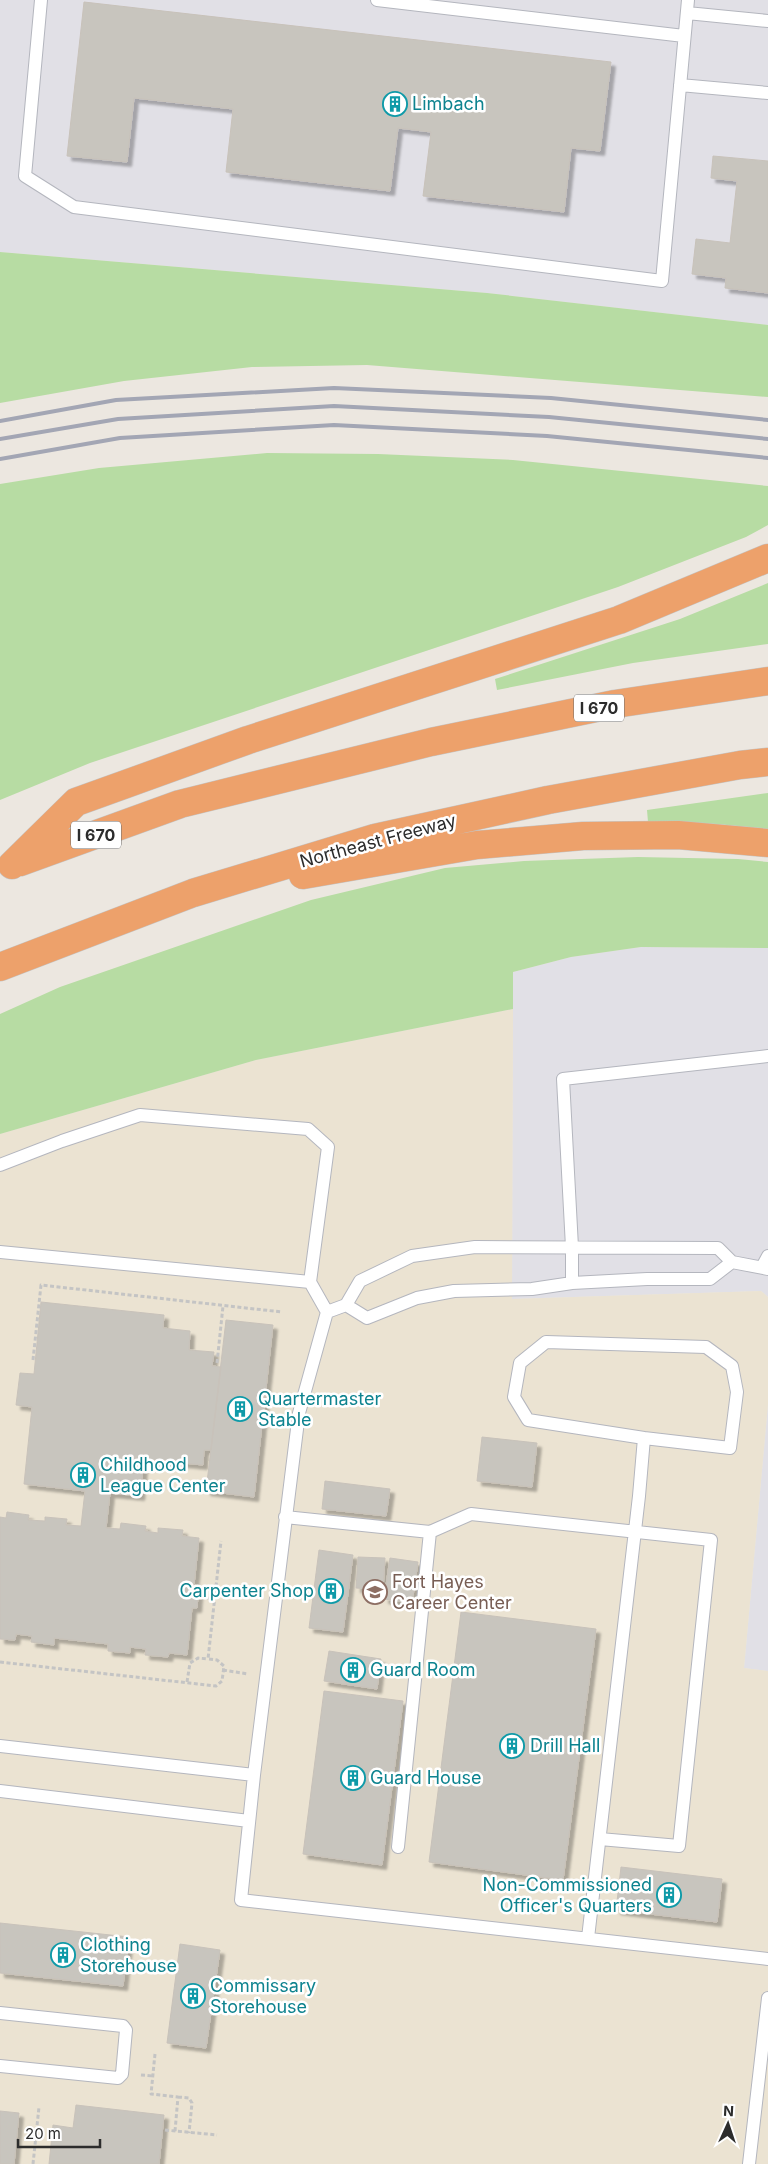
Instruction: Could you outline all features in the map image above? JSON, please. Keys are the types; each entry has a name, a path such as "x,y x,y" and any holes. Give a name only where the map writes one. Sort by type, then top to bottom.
{"highway":[{"path":"6,868 76,802 248,740 619,620 768,558"},
{"name":"I 670","path":"6,868 180,804 430,742 615,704 768,681"},
{"name":"Northeast Freeway","path":"0,967 193,893 375,838 548,800 740,765 768,762"},
{"path":"193,893 477,845 583,836 659,836 768,843"}],"lane":[{"path":"41,0 25,176 74,208 662,281 688,6 768,21"},
{"path":"377,0 684,36"},
{"path":"680,85 768,93"},
{"path":"572,1283 572,1247 563,1079 768,1056"},
{"path":"0,1165 62,1141 140,1115 308,1129 328,1147 310,1282 327,1312 299,1413 254,1775 241,1900 768,1959"},
{"path":"327,1312 346,1305 360,1281 412,1256 475,1247 718,1248 732,1262"},
{"path":"0,1252 310,1282"},
{"path":"346,1305 367,1318 417,1298 454,1291 532,1289 572,1283 647,1279 710,1279 732,1262 766,1264"},
{"path":"546,1342 706,1347 732,1366 737,1392 730,1448 644,1438 528,1420 514,1397 520,1363 546,1342"},
{"path":"588,1938 644,1438"},
{"path":"285,1517 430,1532 471,1514 711,1540 679,1846 600,1839"},
{"path":"398,1846 430,1532"},
{"path":"0,1746 254,1775"},
{"path":"0,1791 249,1821"},
{"path":"750,2164 768,1998"},
{"path":"0,2013 123,2026 126,2030 122,2074 118,2078 0,2066"}],"path":[{"path":"33,1360 41,1285 282,1312"},
{"path":"217,1363 223,1306"},
{"path":"208,1659 221,1541"},
{"path":"201,1597 215,1599"},
{"path":"0,1662 216,1686 222,1682 224,1666 216,1660 198,1658 190,1663 187,1682"},
{"path":"155,2054 151,2094 189,2098 192,2103 189,2133"},
{"path":"175,2131 178,2097"},
{"path":"33,2164 38,2107"},
{"path":"165,2130 217,2136"}],"shaded area":[{"path":"0,0 768,0 768,325 487,293 0,252"},
{"path":"641,947 768,948 768,1297 761,1291 512,1299 513,972 571,957"},
{"name":"Fort Hayes Career Center","path":"513,1009 512,1299 761,1291 768,1297 768,1404 744,1668 768,1671 768,2164 0,2164 0,1134 256,1060"},
{"path":"768,1404 768,1671 744,1668"}],"green space":[{"path":"0,252 487,293 768,325 768,397 367,365 252,367 124,381 0,403"},
{"path":"267,453 378,454 513,460 768,486 768,525 746,537 618,587 90,763 0,800 0,484 99,468"},
{"path":"768,583 768,644 633,663 497,690 495,679 680,619"},
{"path":"768,793 768,829 716,824 648,822 647,810"},
{"path":"638,857 738,859 768,862 768,948 641,947 571,957 513,972 513,1009 256,1060 0,1134 0,1014 60,987 311,900 445,868 524,861"}],"building":[{"name":"Limbach","path":"84,2 611,62 600,151 571,148 564,212 423,196 431,132 398,128 390,191 226,172 233,109 134,98 127,162 67,156"},
{"path":"713,156 768,161 768,293 725,288 726,278 692,274 696,239 730,243 737,181 711,178"},
{"name":"Childhood League Center","path":"41,1302 164,1315 163,1328 190,1331 189,1350 214,1352 212,1366 221,1367 211,1450 204,1450 203,1465 144,1459 140,1496 110,1493 106,1528 120,1529 121,1523 146,1526 145,1531 158,1533 158,1528 183,1530 182,1536 199,1538 194,1585 199,1586 197,1608 192,1608 187,1655 169,1653 168,1657 145,1655 146,1649 130,1647 130,1653 108,1651 108,1644 54,1638 54,1645 31,1642 32,1636 16,1634 15,1640 0,1639 0,1517 6,1518 7,1512 29,1515 28,1520 45,1521 45,1517 67,1519 66,1525 81,1526 85,1491 24,1484 32,1407 16,1405 20,1373 34,1374"},
{"name":"Quartermaster Stable","path":"226,1320 273,1325 254,1497 206,1491"},
{"path":"482,1437 537,1443 532,1487 477,1481"},
{"path":"325,1481 390,1489 386,1516 322,1509"},
{"name":"Carpenter Shop","path":"319,1550 353,1555 343,1632 309,1628"},
{"path":"358,1557 385,1558 383,1590 356,1588"},
{"path":"390,1558 418,1562 412,1603 384,1599"},
{"name":"Drill Hall","path":"461,1612 596,1629 563,1880 429,1862"},
{"name":"Guard Room","path":"329,1651 381,1659 377,1689 324,1681"},
{"name":"Guard House","path":"324,1691 403,1701 382,1865 303,1854"},
{"name":"Non-Commissioned Officer's Quarters","path":"621,1867 722,1879 717,1922 616,1910"},
{"name":"Clothing Storehouse","path":"0,1923 129,1937 123,1986 0,1973"},
{"name":"Commissary Storehouse","path":"180,1944 220,1950 206,2048 167,2043"},
{"path":"76,2105 164,2115 159,2164 49,2164 53,2125 73,2128"},
{"path":"0,2111 19,2113 14,2164 0,2164"}],"railway":[{"path":"0,421 116,400 334,388 551,398 768,420"},
{"path":"0,439 118,419 334,406 549,417 768,439"},
{"path":"0,459 120,438 334,425 547,436 768,458"}],"place":[{"name":"Limbach","path":"395,104"},
{"name":"Quartermaster Stable","path":"240,1409"},
{"name":"Childhood League Center","path":"83,1475"},
{"name":"Carpenter Shop","path":"331,1591"},
{"name":"Fort Hayes Career Center","path":"375,1592"},
{"name":"Guard Room","path":"353,1670"},
{"name":"Drill Hall","path":"512,1746"},
{"name":"Guard House","path":"353,1778"},
{"name":"Non-Commissioned Officer's Quarters","path":"669,1895"},
{"name":"Clothing Storehouse","path":"63,1955"},
{"name":"Commissary Storehouse","path":"193,1996"}]}
